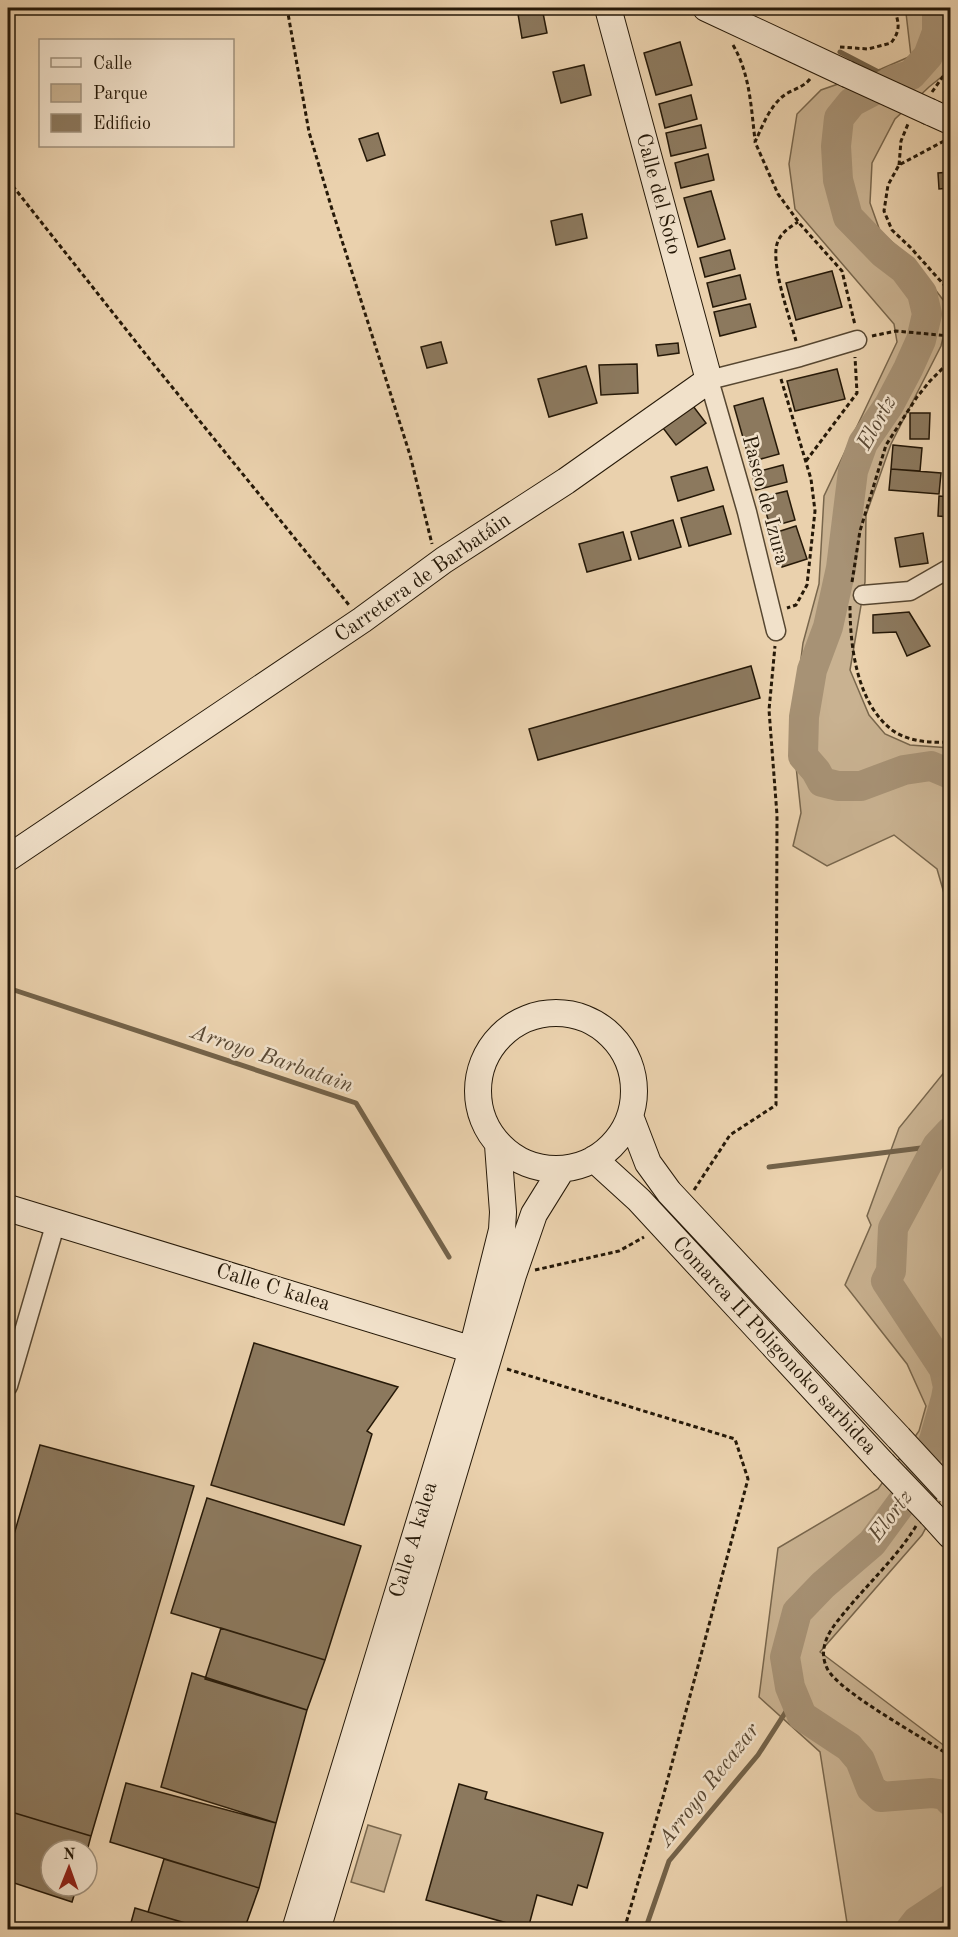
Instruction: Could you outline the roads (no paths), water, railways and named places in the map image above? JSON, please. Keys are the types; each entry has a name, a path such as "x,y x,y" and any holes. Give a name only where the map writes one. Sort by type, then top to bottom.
{"street":[{"name":"Calle del Soto","path":"608,8 709,380"},
{"path":"716,13 847,74 943,124"},
{"name":"Carretera de Barbatáin","path":"8,858 362,620 444,560 566,481 709,380 857,340"},
{"name":"Paseo de Izura","path":"709,380 747,512 774,623"},
{"path":"854,596 910,591 951,568"},
{"path":"552,1013 577,1015 600,1026 619,1044 631,1066 635,1091 630,1116 622,1134 594,1160 562,1169 538,1168 517,1159 498,1145 484,1124 477,1099 479,1074 489,1050 505,1031 535,1016 552,1013"},
{"name":"Comarca II Poligonoko sarbidea","path":"630,1116 648,1163 669,1192 949,1492"},
{"name":"Calle A kalea","path":"317,1929 481,1352 502,1230 503,1212 498,1145"},
{"name":"Comarca II Poligonoko sarbidea","path":"594,1160 639,1200 883,1464 924,1520 951,1535"},
{"name":"Calle A kalea","path":"295,1929 481,1352 513,1275 534,1214 562,1169"},
{"name":"Calle C kalea","path":"8,1208 481,1352"},
{"path":"8,1386 56,1222"}],"waterway":[{"name":"Elortz","path":"937,8 937,32 928,56 911,75 894,80 852,102 839,118 836,146 838,180 848,217 883,253 904,269 922,293 927,314 921,340 908,369 889,405 863,443 853,471 841,568 828,627 812,670 804,717 803,756 822,782 838,786 861,786 904,770 931,766 950,774"},
{"path":"840,52 894,80"},
{"name":"Arroyo Barbatain","path":"8,988 356,1103 449,1257"},
{"name":"Elortz","path":"950,1132 937,1146 893,1228 891,1271 886,1281 944,1369 948,1387 934,1440 914,1486 872,1543 823,1585 797,1612 785,1657 790,1687 802,1716 849,1747 860,1760 871,1788 881,1797 932,1793 945,1795 950,1801"},
{"name":"Arroyo Barbatain","path":"769,1167 937,1146"},
{"name":"Arroyo Recazar","path":"645,1930 669,1861 758,1755 794,1699"},
{"name":"Elortz","path":"910,1930 917,1921 950,1899"}]}
